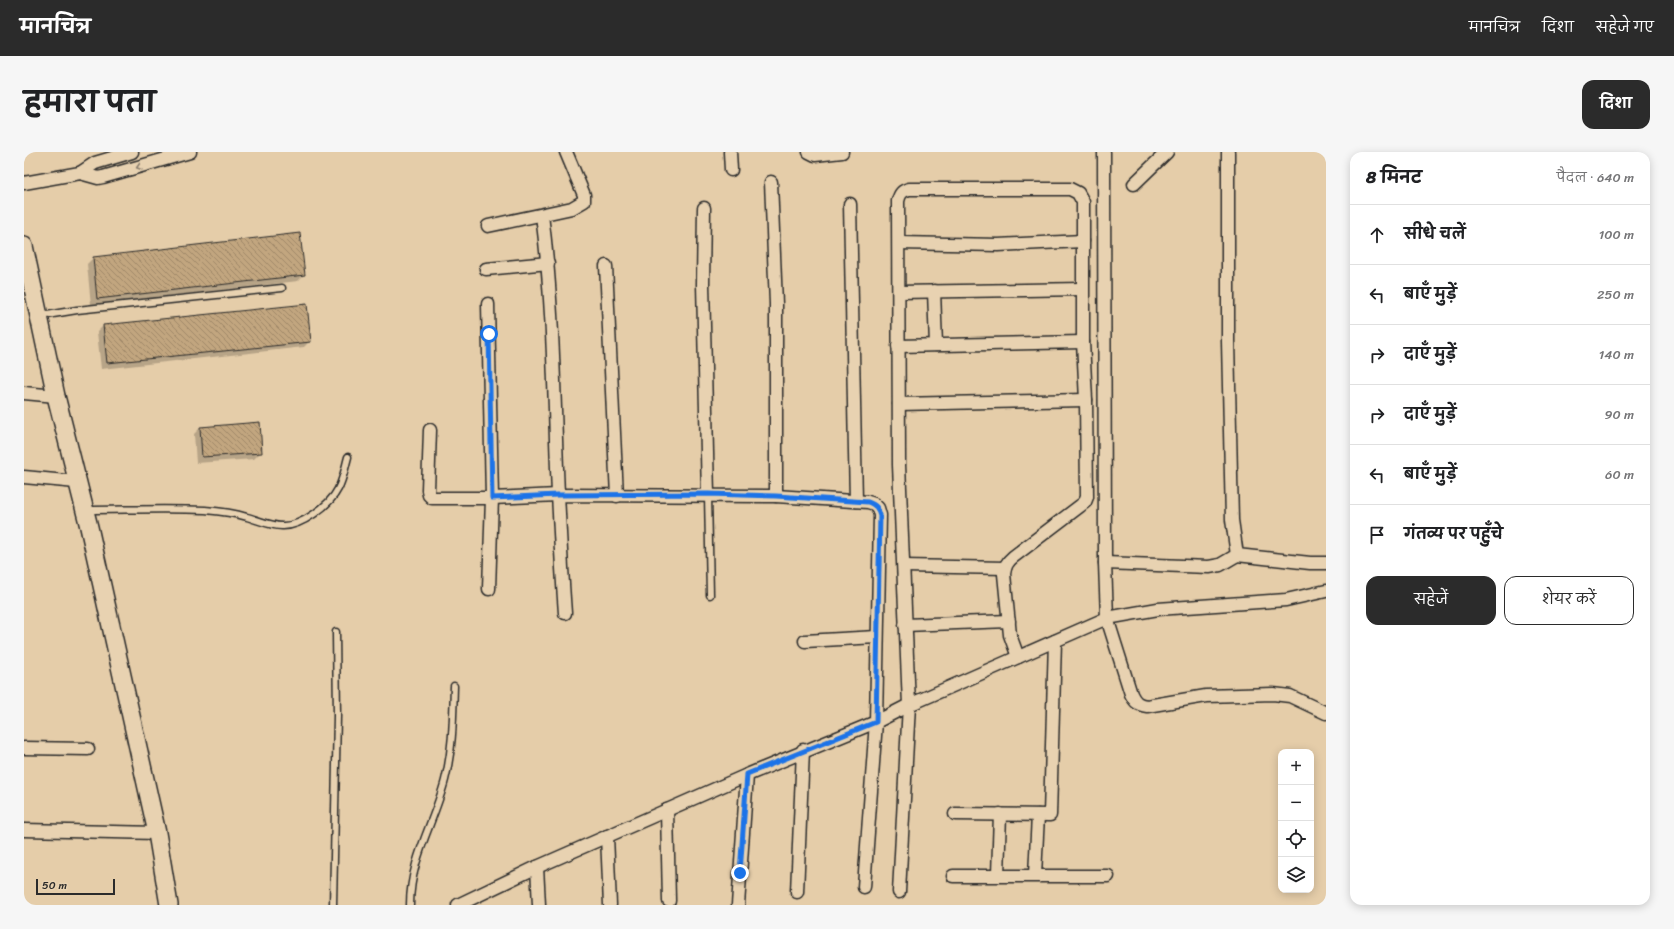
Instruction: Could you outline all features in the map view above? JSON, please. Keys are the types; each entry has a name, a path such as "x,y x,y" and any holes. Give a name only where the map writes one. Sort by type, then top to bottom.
{"street":[{"path":"24,183 80,173 95,163 132,152"},
{"path":"80,173 98,178 190,152"},
{"path":"488,226 572,208 584,201 584,195 566,152"},
{"path":"730,152 731,170"},
{"path":"809,152 815,155 842,152"},
{"path":"1104,152 1107,618 1131,694 1135,702 1140,705 1147,706 1206,696 1274,694 1290,696 1326,714"},
{"path":"1134,184 1167,152"},
{"path":"1228,152 1232,512 1236,555"},
{"path":"771,182 776,304 776,496"},
{"path":"899,892 909,705 899,465 898,243 899,194 903,190 1074,190 1078,193 1083,202 1082,289 1086,400 1087,491 1085,502 1013,557 1005,568 1010,635 1018,657"},
{"path":"850,204 856,501"},
{"path":"704,208 703,284 708,494"},
{"path":"542,215 548,264 552,320 558,495 565,613"},
{"path":"898,243 998,245 1083,241"},
{"path":"24,246 56,396 84,510 157,833 169,905"},
{"path":"486,269 548,264"},
{"path":"606,266 617,496"},
{"path":"898,292 1082,289"},
{"path":"934,291 936,345"},
{"path":"488,304 492,498 489,588"},
{"path":"898,346 1083,342"},
{"path":"24,393 56,396"},
{"path":"899,404 1086,400"},
{"path":"430,430 428,490 429,495 432,498 708,494 776,496 856,501 874,504 878,508 880,515 876,722 864,886"},
{"path":"24,477 76,482"},
{"path":"1106,563 1209,567 1220,565 1236,555 1310,563 1326,563"},
{"path":"904,566 1005,568"},
{"path":"458,905 537,867 747,774 803,750 876,722 909,705 1107,618 1158,609 1286,600 1326,591"},
{"path":"905,625 1008,621"},
{"path":"805,641 878,637"},
{"path":"955,814 1050,815 1055,641"},
{"path":"24,748 88,749"},
{"path":"797,892 803,750"},
{"path":"738,905 747,774"},
{"path":"667,810 669,901"},
{"path":"998,875 1000,814"},
{"path":"1035,875 1038,814"},
{"path":"24,830 157,833"},
{"path":"607,836 610,905"},
{"path":"537,867 539,905"},
{"path":"953,876 1108,876"}],"lane":[{"path":"39,316 85,309 282,288"},
{"path":"84,510 206,510 245,516 261,522 282,526 292,525 304,521 334,497 340,488 348,457"},
{"path":"708,494 710,595"},
{"path":"333,905 337,716 336,632"},
{"path":"410,905 410,882 416,860 445,780 452,731 454,686"}],"building":[{"path":"300,233 305,275 97,299 93,257"},
{"path":"307,304 311,342 107,363 103,325"},
{"path":"260,422 262,453 202,457 200,427"}],"route":[{"path":"489,334 492,498 558,495 617,496 708,494 776,496 856,501 868,502 874,504 878,508 880,515 876,722 803,750 747,774 740,873"}]}
